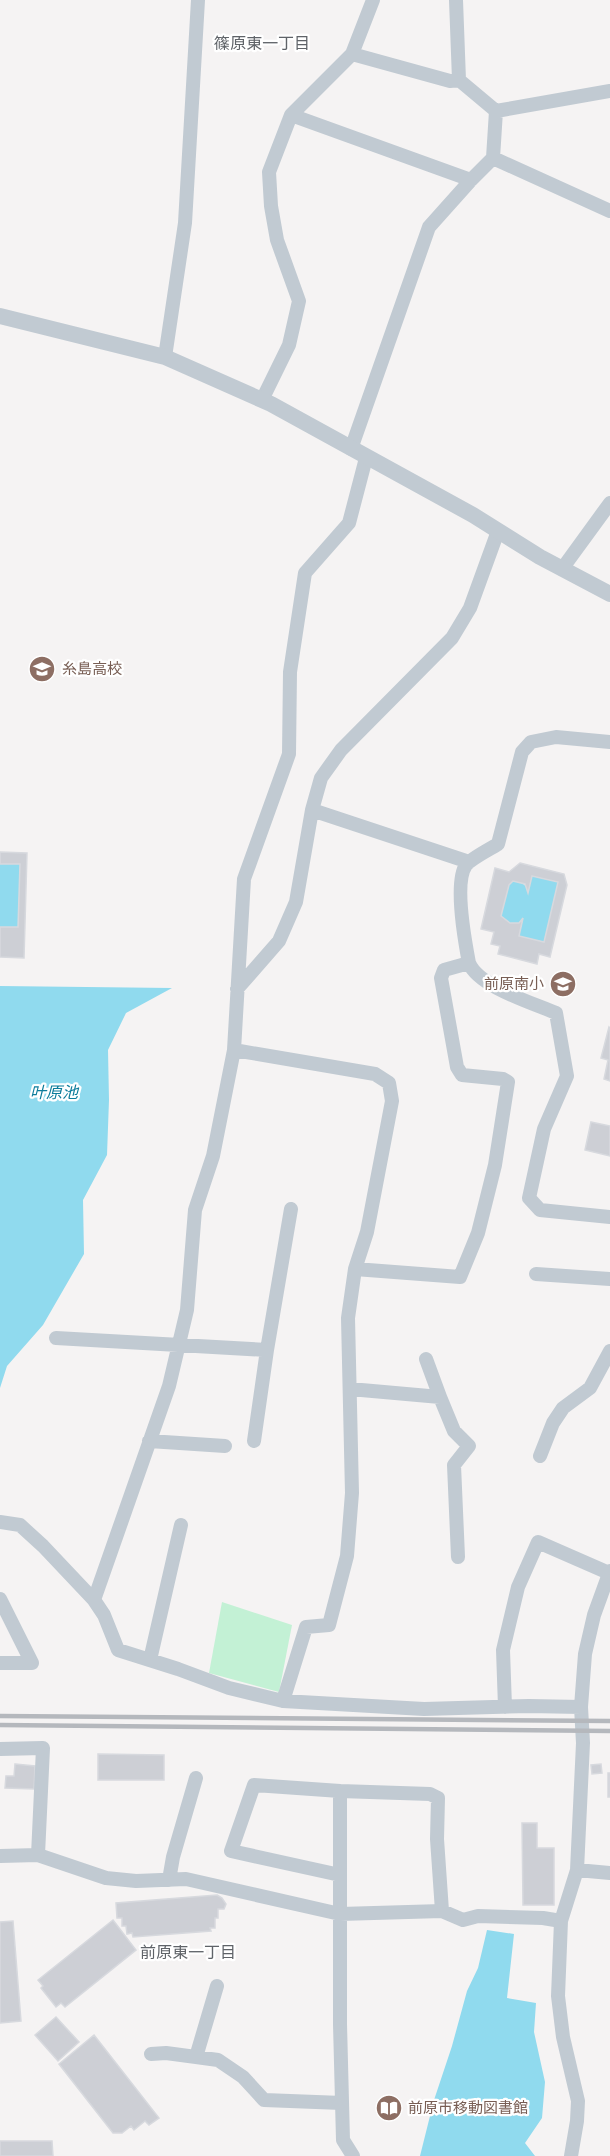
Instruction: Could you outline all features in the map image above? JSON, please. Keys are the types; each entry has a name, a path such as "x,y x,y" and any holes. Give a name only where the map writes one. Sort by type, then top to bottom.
{"street":[{"path":"165,357 185,223 198,0"},
{"path":"262,400 290,345 300,302 277,240 271,206 269,172 291,115 351,54 373,0"},
{"path":"456,0 459,80"},
{"path":"351,54 450,81 459,80 496,111 610,91"},
{"path":"351,449 429,227 494,158 496,111"},
{"path":"291,115 471,180"},
{"path":"494,158 610,211"},
{"path":"0,316 165,357 262,400 473,515 610,594"},
{"path":"94,1600 169,1386 187,1310 195,1210 213,1156 234,1050 244,879 289,754 290,672 305,573 349,523 366,458"},
{"path":"562,568 610,503"},
{"path":"237,989 279,941 296,902 312,810 321,778 341,750 452,638 470,608 498,531"},
{"path":"610,742 556,736 531,742 522,752 498,844 469,862 464,868 460,908 472,971 511,995 556,1013 567,1076 544,1129 529,1198 540,1210 610,1217"},
{"path":"312,810 469,862"},
{"path":"355,1269 460,1277 478,1233 495,1165 508,1082 503,1079 462,1075 457,1067 441,978 444,970 469,963"},
{"path":"234,1050 375,1074 390,1083 392,1101 367,1232 355,1269 348,1318 352,1493 347,1556 329,1625 306,1627 283,1701"},
{"path":"254,1441 291,1209"},
{"path":"536,1274 610,1279"},
{"path":"56,1338 267,1350"},
{"path":"540,1456 553,1423 563,1408 590,1388 610,1351"},
{"path":"426,1359 454,1431 469,1446 454,1465 458,1557"},
{"path":"350,1389 440,1397"},
{"path":"149,1441 225,1446"},
{"path":"0,1522 20,1525 94,1600 104,1615 117,1650 229,1688 283,1701 424,1709 581,1707"},
{"path":"150,1660 181,1525"},
{"path":"505,1707 503,1650 518,1587 538,1542 610,1572 588,1636 581,1707 583,1743 577,1870 561,1921 558,1996 563,2037 578,2101 571,2156"},
{"path":"0,1599 32,1663 0,1663"},
{"path":"0,1749 43,1748 38,1855"},
{"path":"169,1880 173,1857 196,1778"},
{"path":"340,1875 231,1851 254,1785 430,1794 438,1798 436,1839 442,1911"},
{"path":"340,1791 343,2140 353,2156"},
{"path":"0,1856 38,1855 106,1878 136,1881 186,1879 340,1914 442,1911 463,1920 478,1916 543,1918 561,1921"},
{"path":"577,1870 610,1873"},
{"path":"196,2057 217,1986"},
{"path":"151,2054 166,2053 218,2060 243,2077 264,2100 342,2103"}],"green space":[{"path":"222,1602 292,1625 279,1692 209,1673"}],"water":[{"path":"0,864 20,864 18,927 0,927"},
{"path":"532,876 558,882 544,942 519,936 523,919 519,923 510,923 501,916 509,885 513,881 518,882 528,891"},
{"name":"叶原池","path":"0,986 172,988 126,1013 108,1050 107,1155 83,1200 84,1254 43,1325 7,1366 0,1388"},
{"path":"487,1930 514,1934 507,1998 536,2003 534,2032 545,2082 542,2118 525,2143 535,2156 420,2156 434,2100 467,1991 478,1968"}],"building":[{"path":"0,852 27,853 24,958 0,957 0,927 18,927 20,864 0,864"},
{"path":"520,863 564,874 567,885 550,957 539,954 537,964 498,954 500,946 491,944 494,932 481,929 495,868 509,872","holes":["532,876 558,882 544,942 519,936 523,918 519,923 510,923 501,916 509,885 513,881 525,884 528,893"]},
{"path":"609,1027 610,1081 604,1079 608,1060 601,1058"},
{"path":"591,1122 610,1126 610,1156 585,1150"},
{"path":"98,1754 164,1755 164,1780 98,1780"},
{"path":"15,1764 35,1766 34,1789 5,1788 6,1776 14,1776"},
{"path":"601,1764 602,1773 592,1774 591,1765"},
{"path":"608,1773 610,1773 610,1797 608,1797"},
{"path":"522,1823 537,1823 537,1848 554,1848 554,1905 523,1905"},
{"path":"217,1895 226,1904 224,1909 218,1909 215,1928 210,1928 211,1931 133,1937 132,1933 127,1934 126,1926 122,1926 122,1918 117,1918 116,1903"},
{"path":"113,1920 136,1950 65,2007 61,2003 56,2007 41,1988 43,1986 38,1980"},
{"path":"13,1921 21,2021 0,2023 0,1922"},
{"path":"56,2017 79,2042 58,2061 35,2035"},
{"path":"94,2035 159,2118 149,2125 145,2121 134,2130 131,2126 122,2133 113,2133 59,2064"},
{"path":"0,2141 52,2141 53,2156 0,2156"}],"railway":[{"path":"0,1716 610,1721"},
{"path":"0,1725 610,1731"}],"place":[{"name":"糸島高校","path":"42,669"},
{"name":"前原南小","path":"563,984"},
{"name":"前原市移動図書館","path":"389,2108"}],"district":[{"name":"篠原東一丁目","path":"262,43"},
{"name":"前原東一丁目","path":"188,1952"}]}
